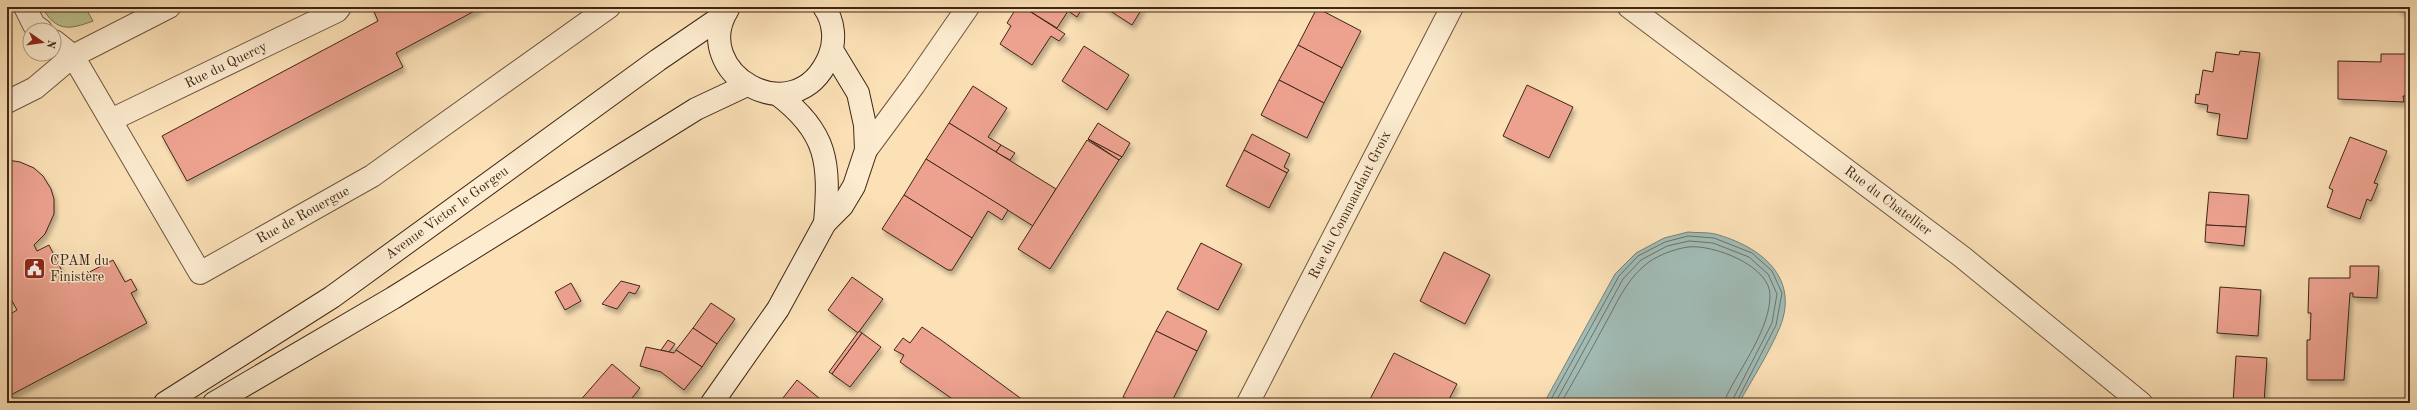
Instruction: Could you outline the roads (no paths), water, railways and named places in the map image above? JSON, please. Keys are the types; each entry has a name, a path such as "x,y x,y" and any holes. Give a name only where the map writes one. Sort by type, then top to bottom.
{"street":[{"path":"25,7 32,22"},
{"path":"7,102 34,88 73,56 169,7"},
{"name":"Rue du Quercy","path":"110,120 337,11 340,7"},
{"name":"Rue de Rouergue","path":"62,47 73,56 200,273 372,176 609,7"},
{"path":"712,403 778,309 824,223 842,206 854,186 866,150 914,85 968,7"},
{"name":"Rue du Commandant Groix","path":"1248,403 1452,7"},
{"name":"Rue du Chatellier","path":"1630,7 1961,256 2141,403"},
{"path":"727,11 720,35 723,55 732,72 746,85 761,92 777,94 796,91 812,82 824,68 832,50 832,12"},
{"name":"Avenue Victor le Gorgeu","path":"165,403 332,297 727,11"},
{"path":"832,50 858,93 865,125 866,150"},
{"path":"214,403 393,298 696,109 746,85"},
{"path":"777,94 797,109 814,130 825,156 828,190 824,223"}],"water":[{"path":"1688,232 1715,234 1732,239 1747,247 1761,256 1772,266 1780,279 1785,293 1785,309 1776,337 1739,403 1544,403 1615,274 1636,253 1664,238"}],"place":[{"name":"CPAM du Finistère","path":"34,269"}]}
